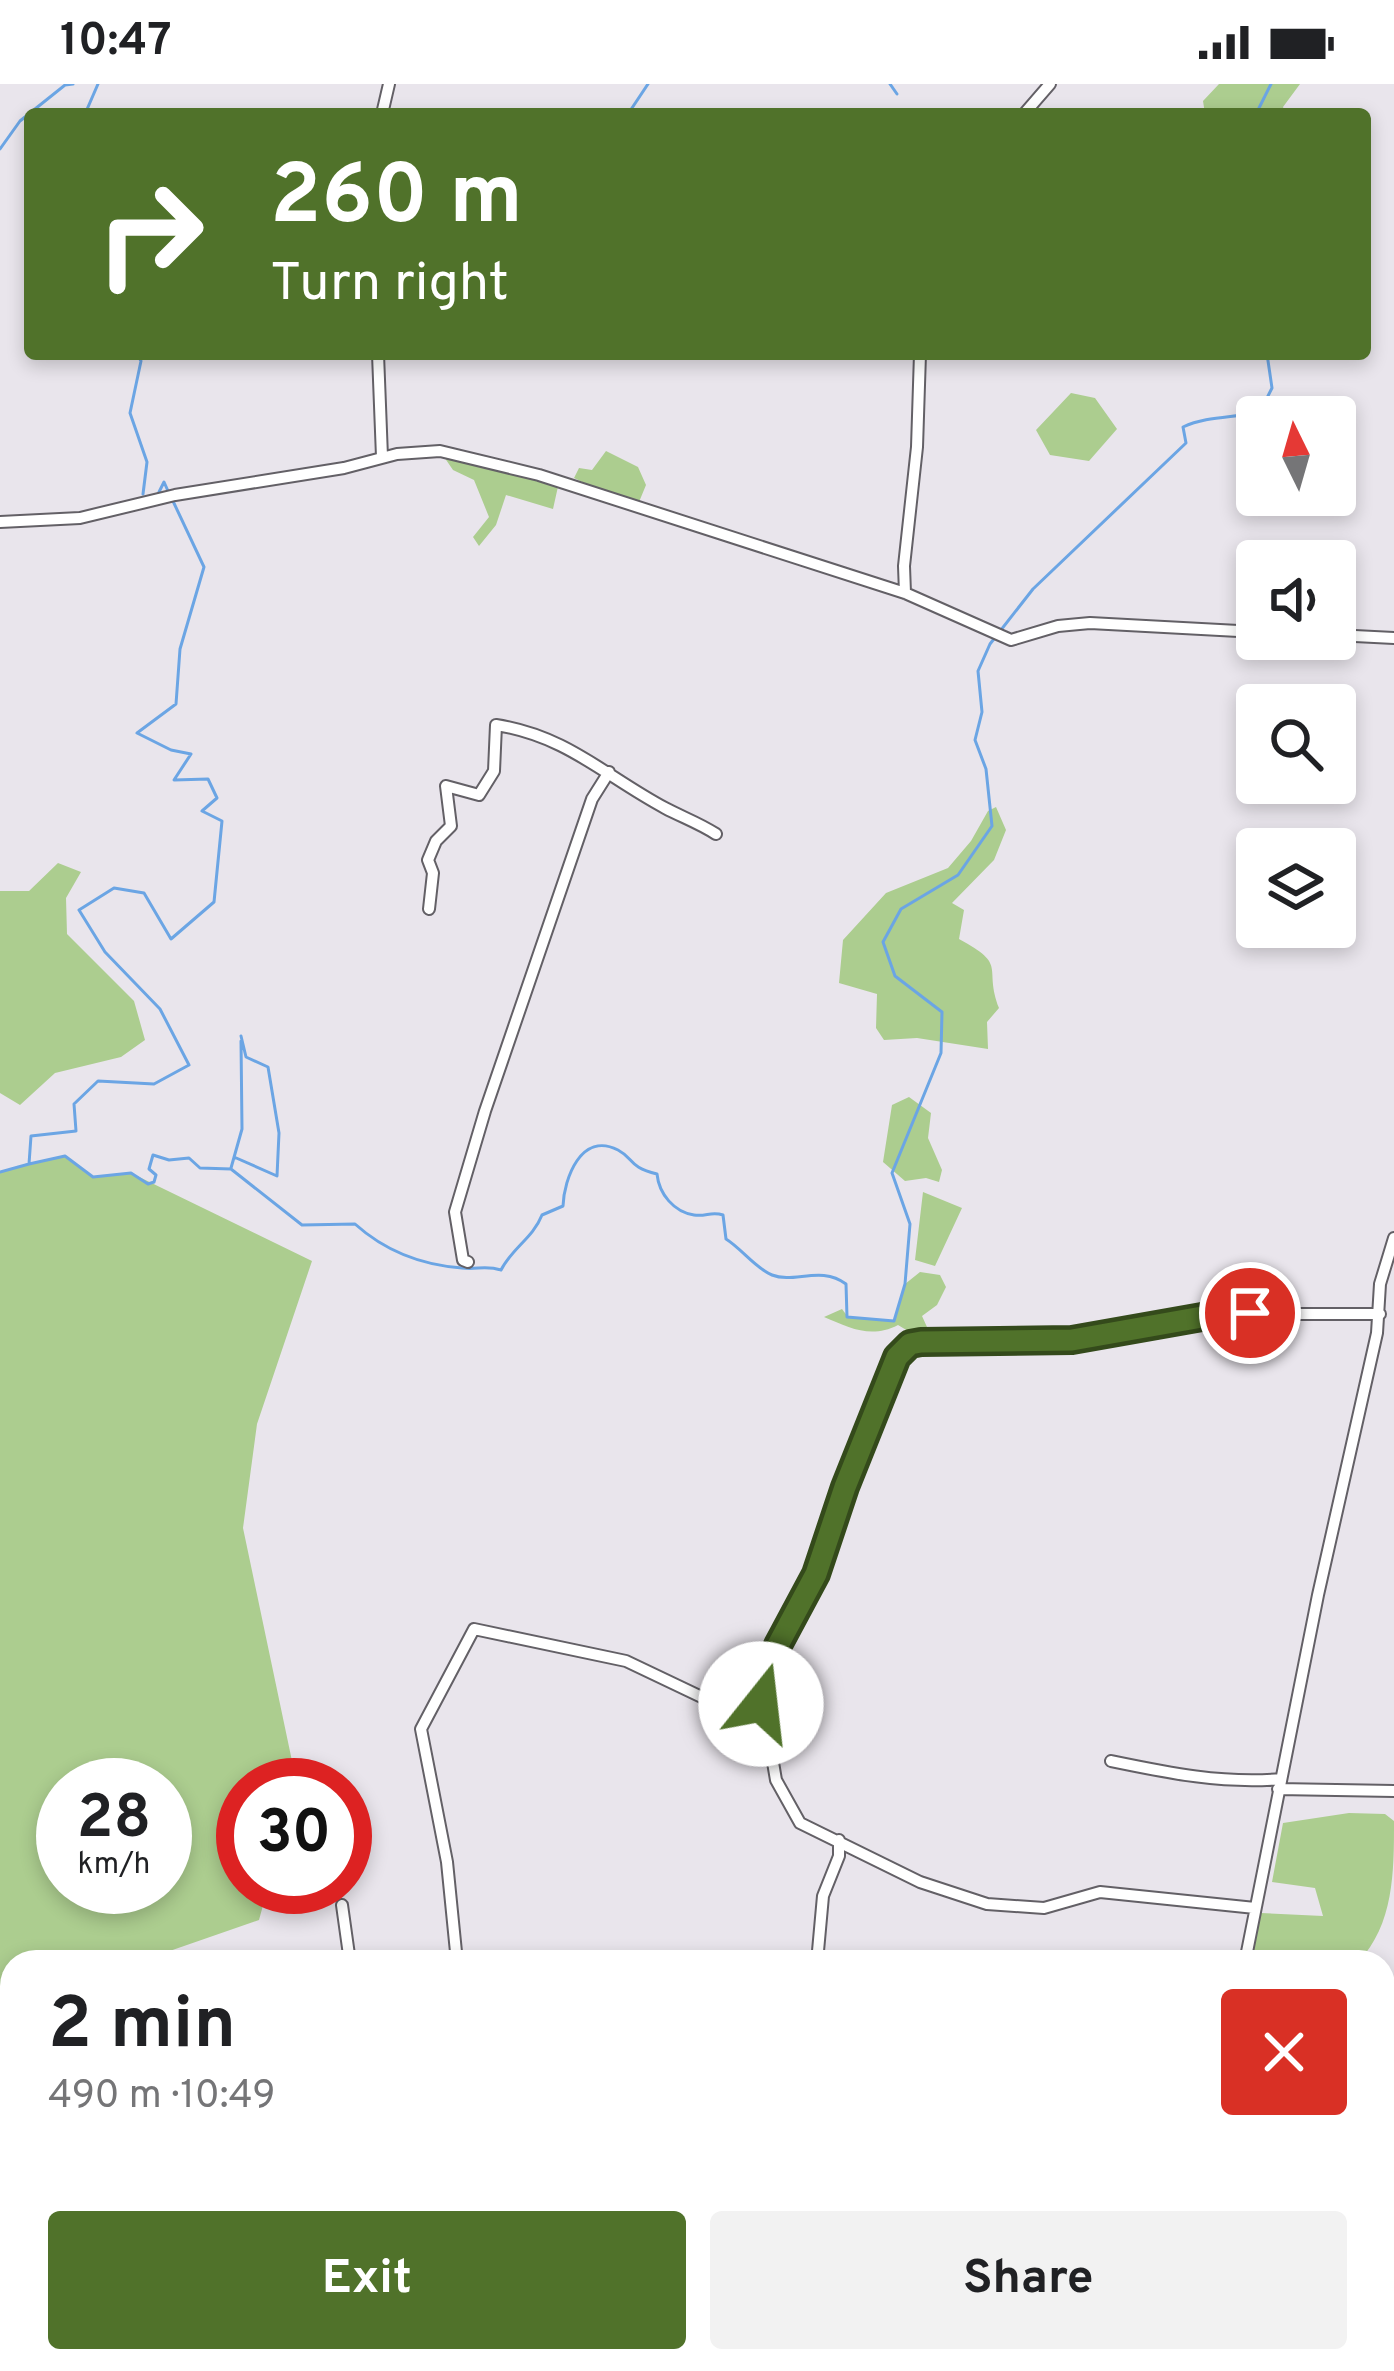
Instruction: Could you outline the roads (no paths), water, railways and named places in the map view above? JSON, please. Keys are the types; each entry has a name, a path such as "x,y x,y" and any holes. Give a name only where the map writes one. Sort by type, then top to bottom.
{"street":[{"path":"1029,108 1050,84"},
{"path":"378,360 382,457"},
{"path":"905,593 920,360"},
{"path":"0,522 80,518 382,457 440,451 539,475 905,593 1011,640 1058,626 1090,623 1236,631"},
{"path":"1356,636 1394,638"},
{"path":"429,909 433,873 428,860 436,841 451,826 446,786 479,795 494,771 496,725 528,730 580,752 665,808 716,834"},
{"path":"468,1262 463,1260 455,1212 484,1111 592,799 609,772"},
{"path":"1247,1950 1380,1314 1380,1284 1394,1238"},
{"path":"1256,1907 1100,1892 1044,1908 1012,1908 920,1882 800,1822 772,1766 761,1704 778,1645 816,1574 897,1357 910,1344 1072,1340 1219,1314 1380,1314"},
{"path":"456,1950 447,1862 421,1729 475,1629 626,1661 710,1701 761,1704"},
{"path":"1111,1761 1195,1778 1394,1791"},
{"path":"818,1950 823,1896 839,1856 839,1840"},
{"path":"343,1914 348,1950"}],"waterway":[{"path":"36,108 73,84"},
{"path":"88,108 98,84"},
{"path":"632,108 648,84"},
{"path":"890,84 897,94"},
{"path":"1259,108 1271,84"},
{"path":"0,149 24,118"},
{"path":"140,360 130,413 147,462 143,494"},
{"path":"29,1164 65,1156 93,1177 131,1173 148,1184 156,1175 149,1169 153,1155 169,1160 189,1158 200,1168 231,1169 302,1225 355,1224 391,1249 418,1260 501,1270 542,1215 563,1206 577,1161 594,1147 605,1146 657,1174 664,1195 680,1210 723,1215 726,1239 766,1272 780,1277 837,1279 846,1284 847,1317 894,1321 905,1284 910,1224 892,1173 941,1053 942,1012 895,976 883,942 901,909 958,875 992,826 986,769 975,740 982,712 978,671 990,644 1033,589 1186,443 1183,427 1260,412 1272,388 1268,360"},
{"path":"159,492 164,482 168,491"},
{"path":"0,1172 29,1164 31,1136 76,1131 74,1104 98,1081 154,1084 189,1065 160,1009 105,952 79,910 114,888 144,893 171,939 214,902 222,821 202,811 217,798 208,779 174,780 191,754 137,733 176,704 180,649 204,567 172,499"},
{"path":"234,1157 277,1176 279,1133 268,1067 246,1057 241,1036"},
{"path":"231,1168 242,1129 241,1041"}]}
